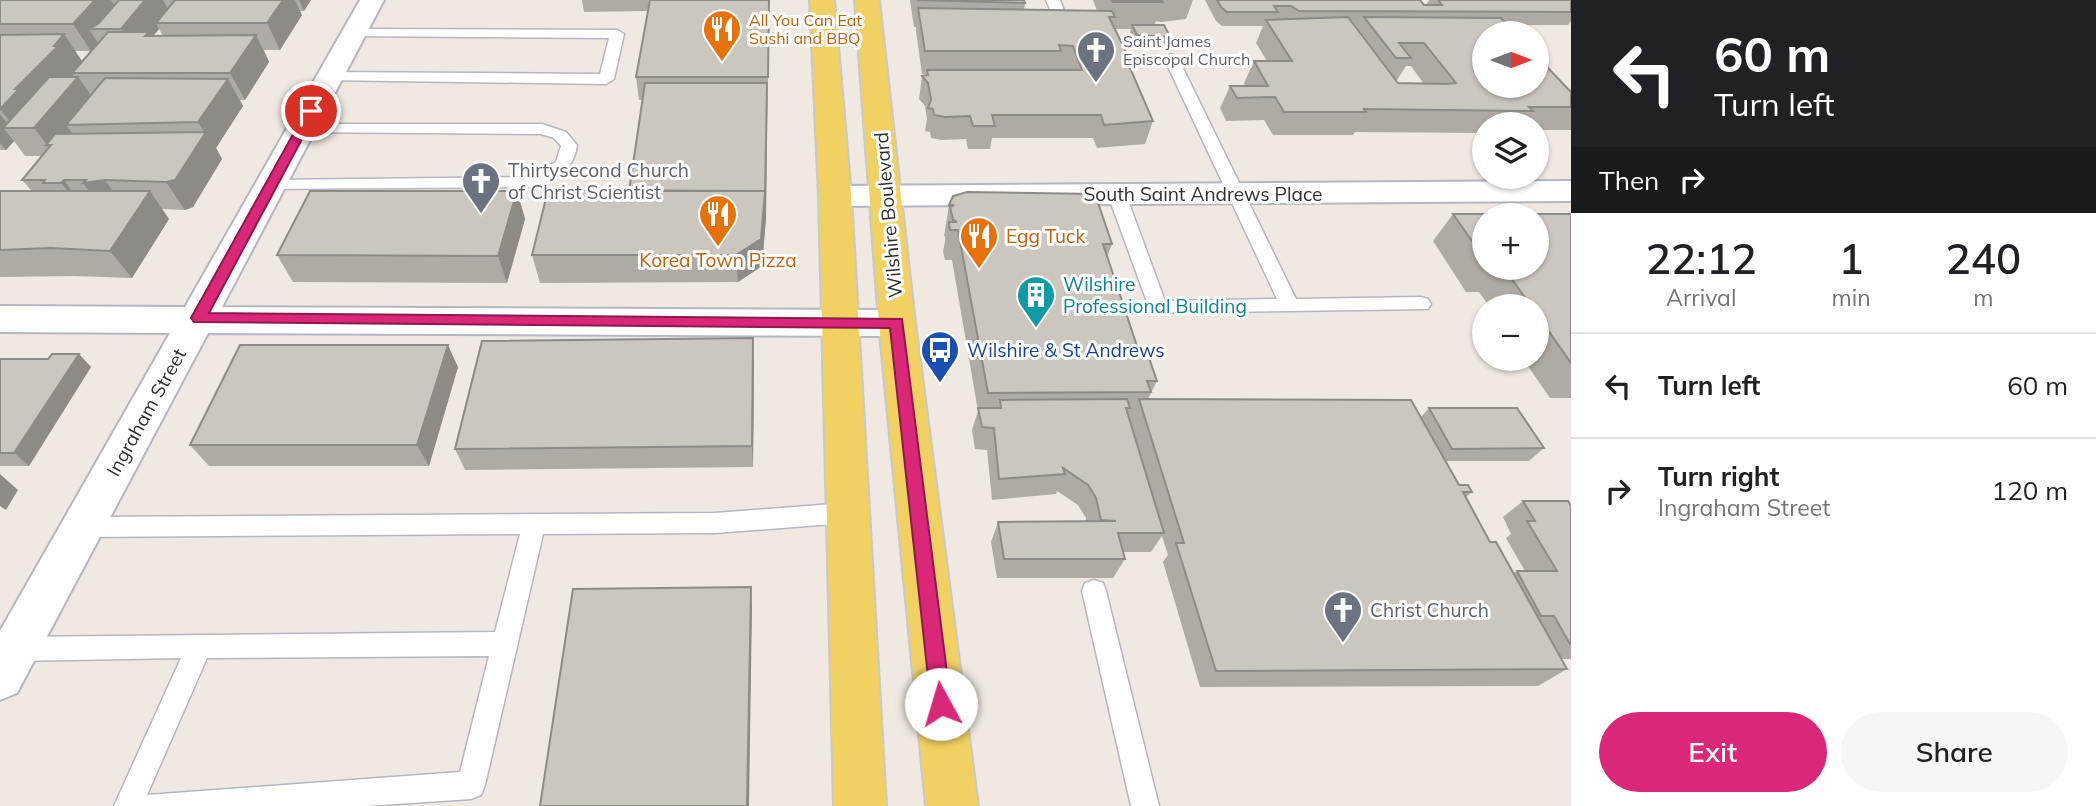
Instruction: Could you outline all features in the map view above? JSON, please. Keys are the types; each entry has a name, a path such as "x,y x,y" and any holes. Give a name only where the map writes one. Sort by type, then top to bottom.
{"main road":[{"path":"822,0 835,196 838,323 860,806"},
{"name":"Wilshire Boulevard","path":"867,0 897,323 952,806"}],"street":[{"name":"Ingraham Street","path":"8,663 372,0"},
{"name":"South Saint Andrews Place","path":"835,196 1571,191"},
{"path":"0,319 897,323"}],"lane":[{"path":"330,77 606,79 617,34 354,33"},
{"path":"1171,58 1290,306"},
{"path":"271,185 530,182 561,168 569,155 569,145 560,135 542,128 302,128"},
{"path":"1117,195 1158,308 1421,304"},
{"path":"83,527 715,523 846,513"},
{"path":"154,806 471,785 534,524"},
{"path":"1094,591 1145,806"},
{"path":"8,663 200,646 505,645"},
{"path":"128,806 200,646"}],"building":[{"path":"0,0 95,0 73,24 0,24"},
{"path":"119,0 145,0 121,29 89,29 98,24"},
{"path":"175,0 283,0 267,23 156,23"},
{"path":"650,0 769,0 768,77 636,77"},
{"path":"917,0 1024,0 1025,3"},
{"path":"1112,0 1162,0 1163,2 1113,2"},
{"path":"1217,0 1420,0 1424,5 1442,5 1438,0 1571,0 1571,12 1299,11 1291,6 1274,6 1278,12 1227,12"},
{"path":"918,8 1112,11 1115,17 1109,17 1127,54 1124,54 1153,121 1104,125 1101,115 992,115 995,126 973,126 970,116 934,115 933,109 928,108 931,100 928,83 922,76 928,75 927,70 1082,70 1073,46 1059,45 1061,51 925,51"},
{"path":"1348,17 1398,83 1446,84 1456,83 1424,43 1399,43 1411,58 1396,58 1364,17 1501,18 1504,21 1472,21 1472,98 1549,98 1549,69 1571,92 1571,107 1529,107 1533,111 1364,109 1366,112 1284,112 1275,97 1237,98 1230,86 1268,86 1254,61 1292,61 1266,20"},
{"path":"1132,25 1164,25 1170,37 1137,35"},
{"path":"108,32 149,32 145,36 256,35 230,73 72,73"},
{"path":"64,34 54,46 58,46 15,89 19,89 0,109 0,35"},
{"path":"49,77 78,77 34,128 3,128"},
{"path":"105,78 228,79 198,122 66,125"},
{"path":"645,83 767,83 765,195 765,191 629,191"},
{"path":"206,132 175,180 105,180 83,183 86,180 64,180 61,183 43,183 45,180 22,180 51,145 46,145 55,134"},
{"path":"548,190 765,191 761,239 736,255 532,255"},
{"path":"0,191 150,191 110,251 51,248 0,250"},
{"path":"310,191 517,191 498,256 277,255"},
{"name":"Wilshire Professional Building","path":"967,192 1095,194 1112,244 1103,244 1140,355 1148,355 1157,381 1147,381 1151,392 988,393 958,230 950,230 949,222 957,222 953,220 950,207 954,205 949,205 953,196"},
{"path":"1453,214 1472,214 1472,241"},
{"path":"1549,214 1571,214 1571,363 1549,332 1549,294 1522,294 1513,280 1549,280"},
{"path":"753,338 752,446 455,449 482,341"},
{"path":"240,345 448,345 417,445 190,445"},
{"path":"52,354 79,354 14,453 0,453 0,359 48,359"},
{"path":"1127,399 1130,408 1126,408 1164,533 1118,533 1125,559 1004,559 998,522 1116,521 1101,520 1096,498 1088,485 1063,468 1065,474 999,479 994,428 982,427 978,408 1001,408 1000,400"},
{"path":"1139,399 1411,400 1459,485 1468,485 1472,492 1463,492 1490,542 1496,542 1567,669 1216,671 1176,543 1184,543"},
{"path":"1429,408 1517,408 1544,448 1452,449"},
{"path":"1523,501 1568,501 1571,506 1571,644 1554,616 1541,616 1517,571 1557,571 1527,521 1535,521"},
{"path":"751,587 747,806 540,806 573,589"}],"place":[{"name":"All You Can Eat Sushi and BBQ","path":"722,63"},
{"name":"Saint James Episcopal Church","path":"1096,84"},
{"name":"Thirtysecond Church of Christ Scientist","path":"481,215"},
{"name":"Korea Town Pizza","path":"718,248"},
{"name":"Egg Tuck","path":"979,270"},
{"name":"Wilshire Professional Building","path":"1036,329"},
{"name":"Wilshire & St Andrews","path":"940,384"},
{"name":"Christ Church","path":"1343,644"}],"route":[{"path":"311,111 199,318 897,323 941,704"}]}
